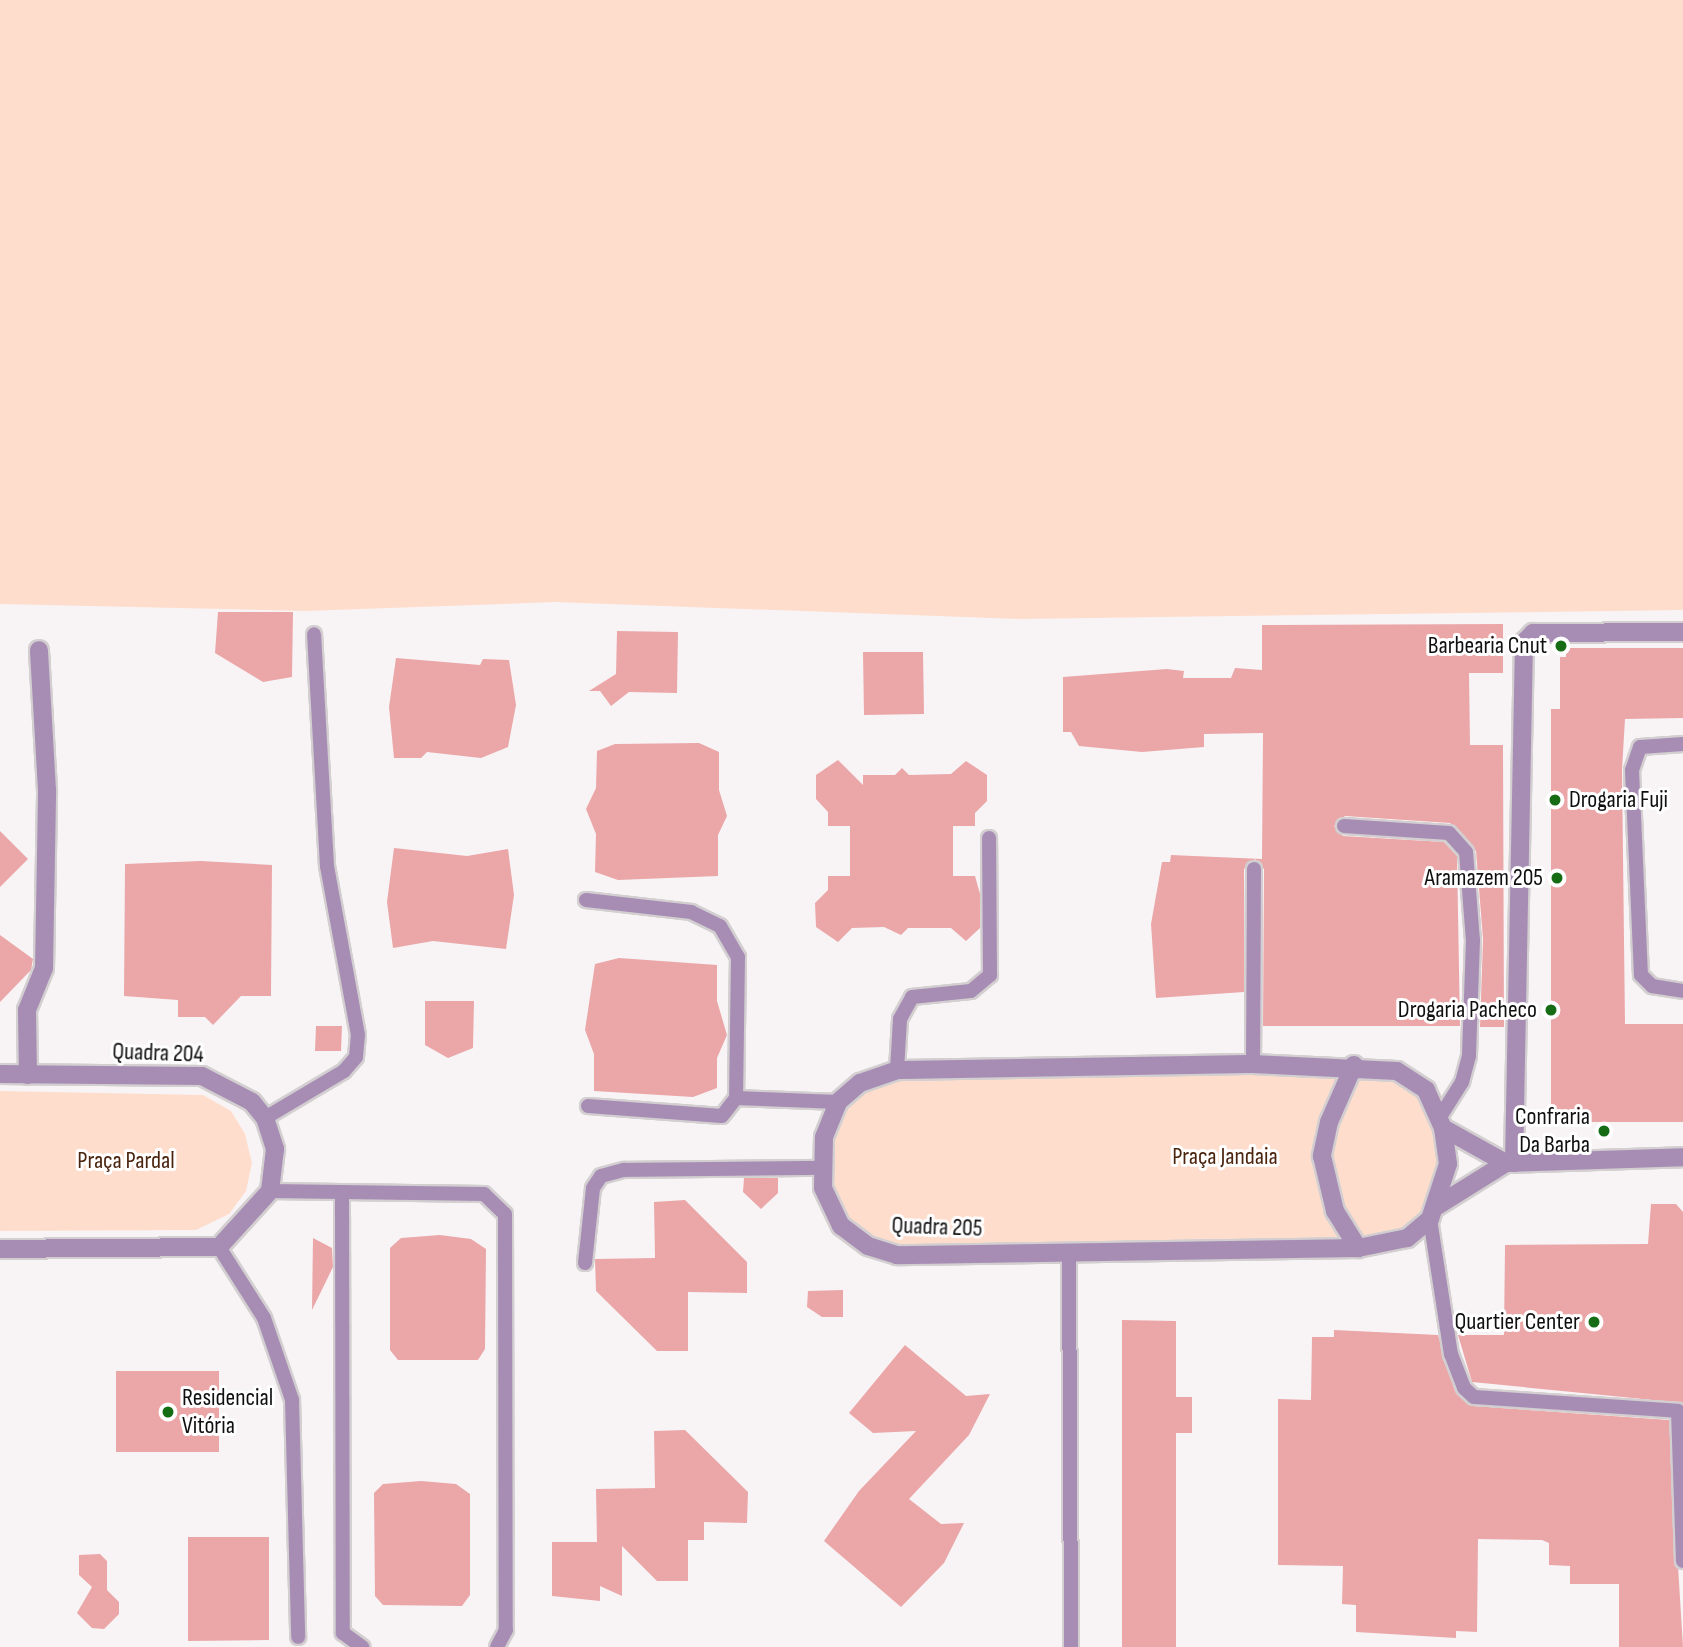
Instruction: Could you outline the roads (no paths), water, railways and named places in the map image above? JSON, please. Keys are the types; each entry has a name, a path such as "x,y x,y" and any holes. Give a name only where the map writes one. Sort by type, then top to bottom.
{"street":[{"path":"1510,1163 1524,642 1533,633 1683,632"},
{"path":"28,1075 27,1010 44,968 47,790 39,650"},
{"path":"821,1168 838,1101 860,1083 897,1070 1253,1064 1354,1065 1397,1072 1426,1090 1442,1123 1447,1177 1432,1214"},
{"path":"1354,1065 1329,1122 1322,1156 1335,1211 1358,1248"},
{"name":"Quadra 204","path":"0,1074 202,1076 237,1091 265,1118 275,1149 270,1191"},
{"path":"1442,1123 1510,1163 1683,1157"},
{"name":"Quadra 205","path":"821,1168 841,1226 868,1246 897,1255 1358,1248 1407,1238 1432,1214 1510,1163"},
{"path":"0,1249 219,1247 270,1191"}],"lane":[{"path":"265,1118 344,1071 356,1057 358,1035 327,866 314,634"},
{"path":"1683,744 1640,747 1632,770 1641,975 1652,986 1683,991"},
{"path":"1344,826 1449,833 1466,852 1473,940 1469,1056 1462,1082 1442,1123"},
{"path":"897,1070 900,1019 912,997 971,991 990,975 989,838"},
{"path":"1253,1064 1254,869"},
{"path":"586,900 691,912 720,926 736,945 736,1098 722,1116 588,1106"},
{"path":"736,1098 838,1101"},
{"path":"584,1264 593,1188 601,1176 624,1170 821,1168"},
{"path":"270,1191 342,1196 484,1194 505,1214 506,1630 497,1647"},
{"path":"342,1196 343,1633 362,1647"},
{"path":"1432,1214 1451,1354 1474,1397 1678,1411 1683,1561"},
{"path":"219,1247 264,1318 292,1400 298,1637"},
{"path":"1069,1252 1071,1647"}],"place":[{"name":"Barbearia Cnut","path":"1561,646"},
{"name":"Drogaria Fuji","path":"1555,800"},
{"name":"Aramazem 205","path":"1557,878"},
{"name":"Drogaria Pacheco","path":"1551,1010"},
{"name":"Confraria Da Barba","path":"1604,1131"},
{"name":"Quartier Center","path":"1594,1322"},
{"name":"Residencial Vitória","path":"168,1412"}],"park label":[{"name":"Praça Jandaia","path":"1225,1157"},
{"name":"Praça Pardal","path":"126,1161"}]}
